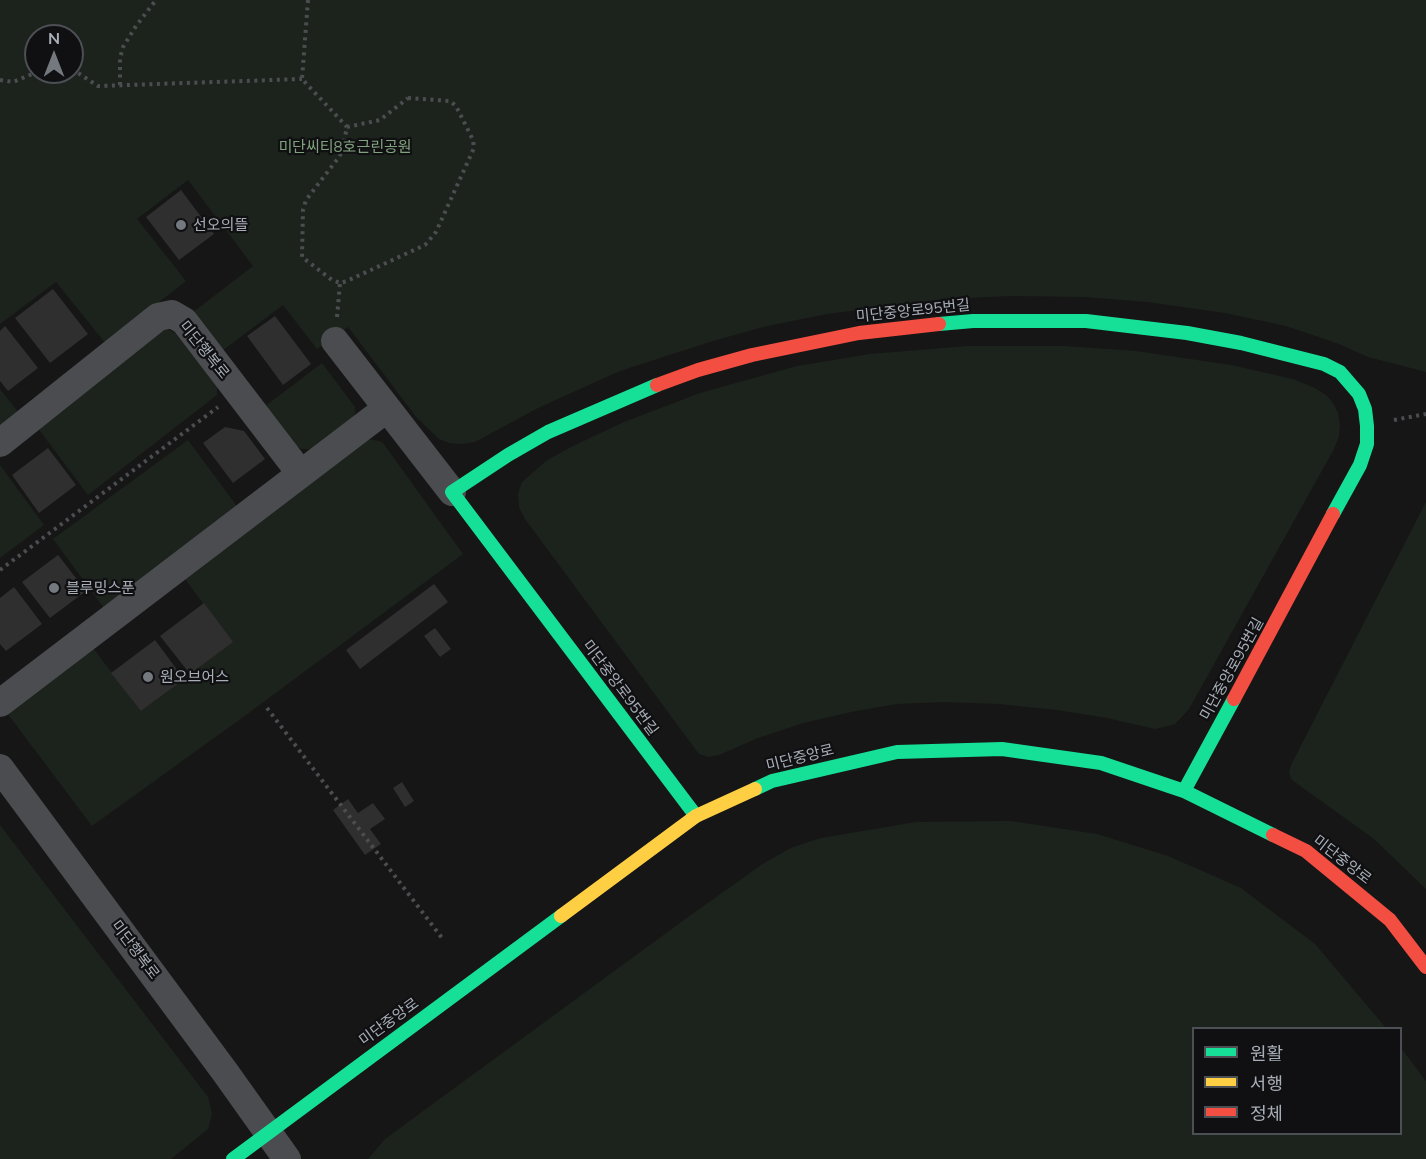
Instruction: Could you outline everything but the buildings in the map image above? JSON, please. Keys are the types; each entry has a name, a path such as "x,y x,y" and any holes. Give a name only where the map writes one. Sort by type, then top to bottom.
{"street":[{"name":"미단행복로","path":"0,443 159,317 172,314 184,321 301,474"},
{"name":"미단중앙로95번길","path":"696,816 452,492 548,432 639,391 698,370 752,355 859,333 973,321 1086,321 1187,333 1252,345 1324,364 1340,372 1359,394 1365,409 1367,444 1360,465 1184,790"},
{"path":"335,341 452,492"},
{"path":"0,704 386,409"},
{"name":"미단중앙로","path":"233,1159 696,816 772,781 897,752 1002,749 1101,763 1184,790 1306,851 1390,920 1426,968"},
{"name":"미단행복로","path":"0,768 287,1159"}],"path":[{"path":"120,85 120,58 123,47 156,0"},
{"path":"308,0 302,79 347,127"},
{"path":"84,77 98,86 302,79"},
{"path":"0,80 13,82 24,78"},
{"path":"408,98 450,101 456,106 473,140 474,148 436,232 425,245 340,283 332,280 302,257 303,210 306,200 339,158 347,127 380,120 408,98"},
{"path":"335,341 340,283"},
{"path":"0,570 238,393"},
{"path":"267,708 442,938"}],"green space":[{"name":"미단씨티8호근린공원","path":"0,0 1426,0 1426,372 1368,357 1339,344 1286,326 1225,313 1148,302 1084,297 1012,296 943,299 827,314 767,326 713,341 620,371 538,408 475,442 462,444 439,439 417,418 348,327 317,349 283,305 222,351 192,313 253,266 188,180 137,219 186,281 106,344 56,282 0,324"},
{"path":"164,329 176,334 217,386 217,395 88,495 37,427"},
{"path":"968,346 1064,346 1136,351 1231,365 1293,379 1315,388 1333,403 1338,413 1340,426 1334,449 1189,709 1175,724 1155,729 1107,718 999,704 944,702 897,704 803,723 758,738 719,755 708,757 699,754 525,519 519,507 518,494 522,482 546,461 573,446 624,422 700,393 797,366 870,354"},
{"path":"322,363 355,407 354,420 312,449 302,449 294,446 264,407"},
{"path":"0,389 19,413 0,429"},
{"path":"368,439 383,443 463,554 92,826 7,713 93,648 141,711 232,642 185,579"},
{"path":"188,440 239,509 104,608 53,539"},
{"path":"0,465 44,525 0,558"},
{"path":"1426,502 1426,889 1374,839 1292,780 1289,773 1291,765"},
{"path":"1011,821 1097,834 1168,856 1241,888 1315,944 1385,1027 1192,1027 1192,1135 1402,1135 1402,1049 1426,1081 1426,1159 368,1159 385,1139 764,863 791,848 821,838 916,822"},
{"path":"0,825 208,1097 212,1114 208,1129 171,1159 0,1159"}],"traffic: fast":[{"path":"939,324 973,321 1086,321 1187,333 1241,343 1324,364 1340,372 1359,394 1365,409 1367,426 1367,444 1360,465 1333,514"},
{"path":"657,385 548,432 452,492 696,816"},
{"path":"1184,791 1234,699"},
{"path":"755,789 772,781 897,752 1002,749 1101,763 1184,791 1273,835"},
{"path":"233,1159 561,916"}],"traffic: slow":[{"path":"561,916 696,816 755,789"}],"traffic: jam":[{"path":"657,385 698,370 752,355 859,333 939,324"},
{"path":"1234,699 1333,514"},
{"path":"1273,835 1306,851 1390,920 1426,967"}],"place":[{"name":"선오의뜰","path":"181,225"},
{"name":"블루밍스푼","path":"54,588"},
{"name":"원오브어스","path":"148,677"}]}
